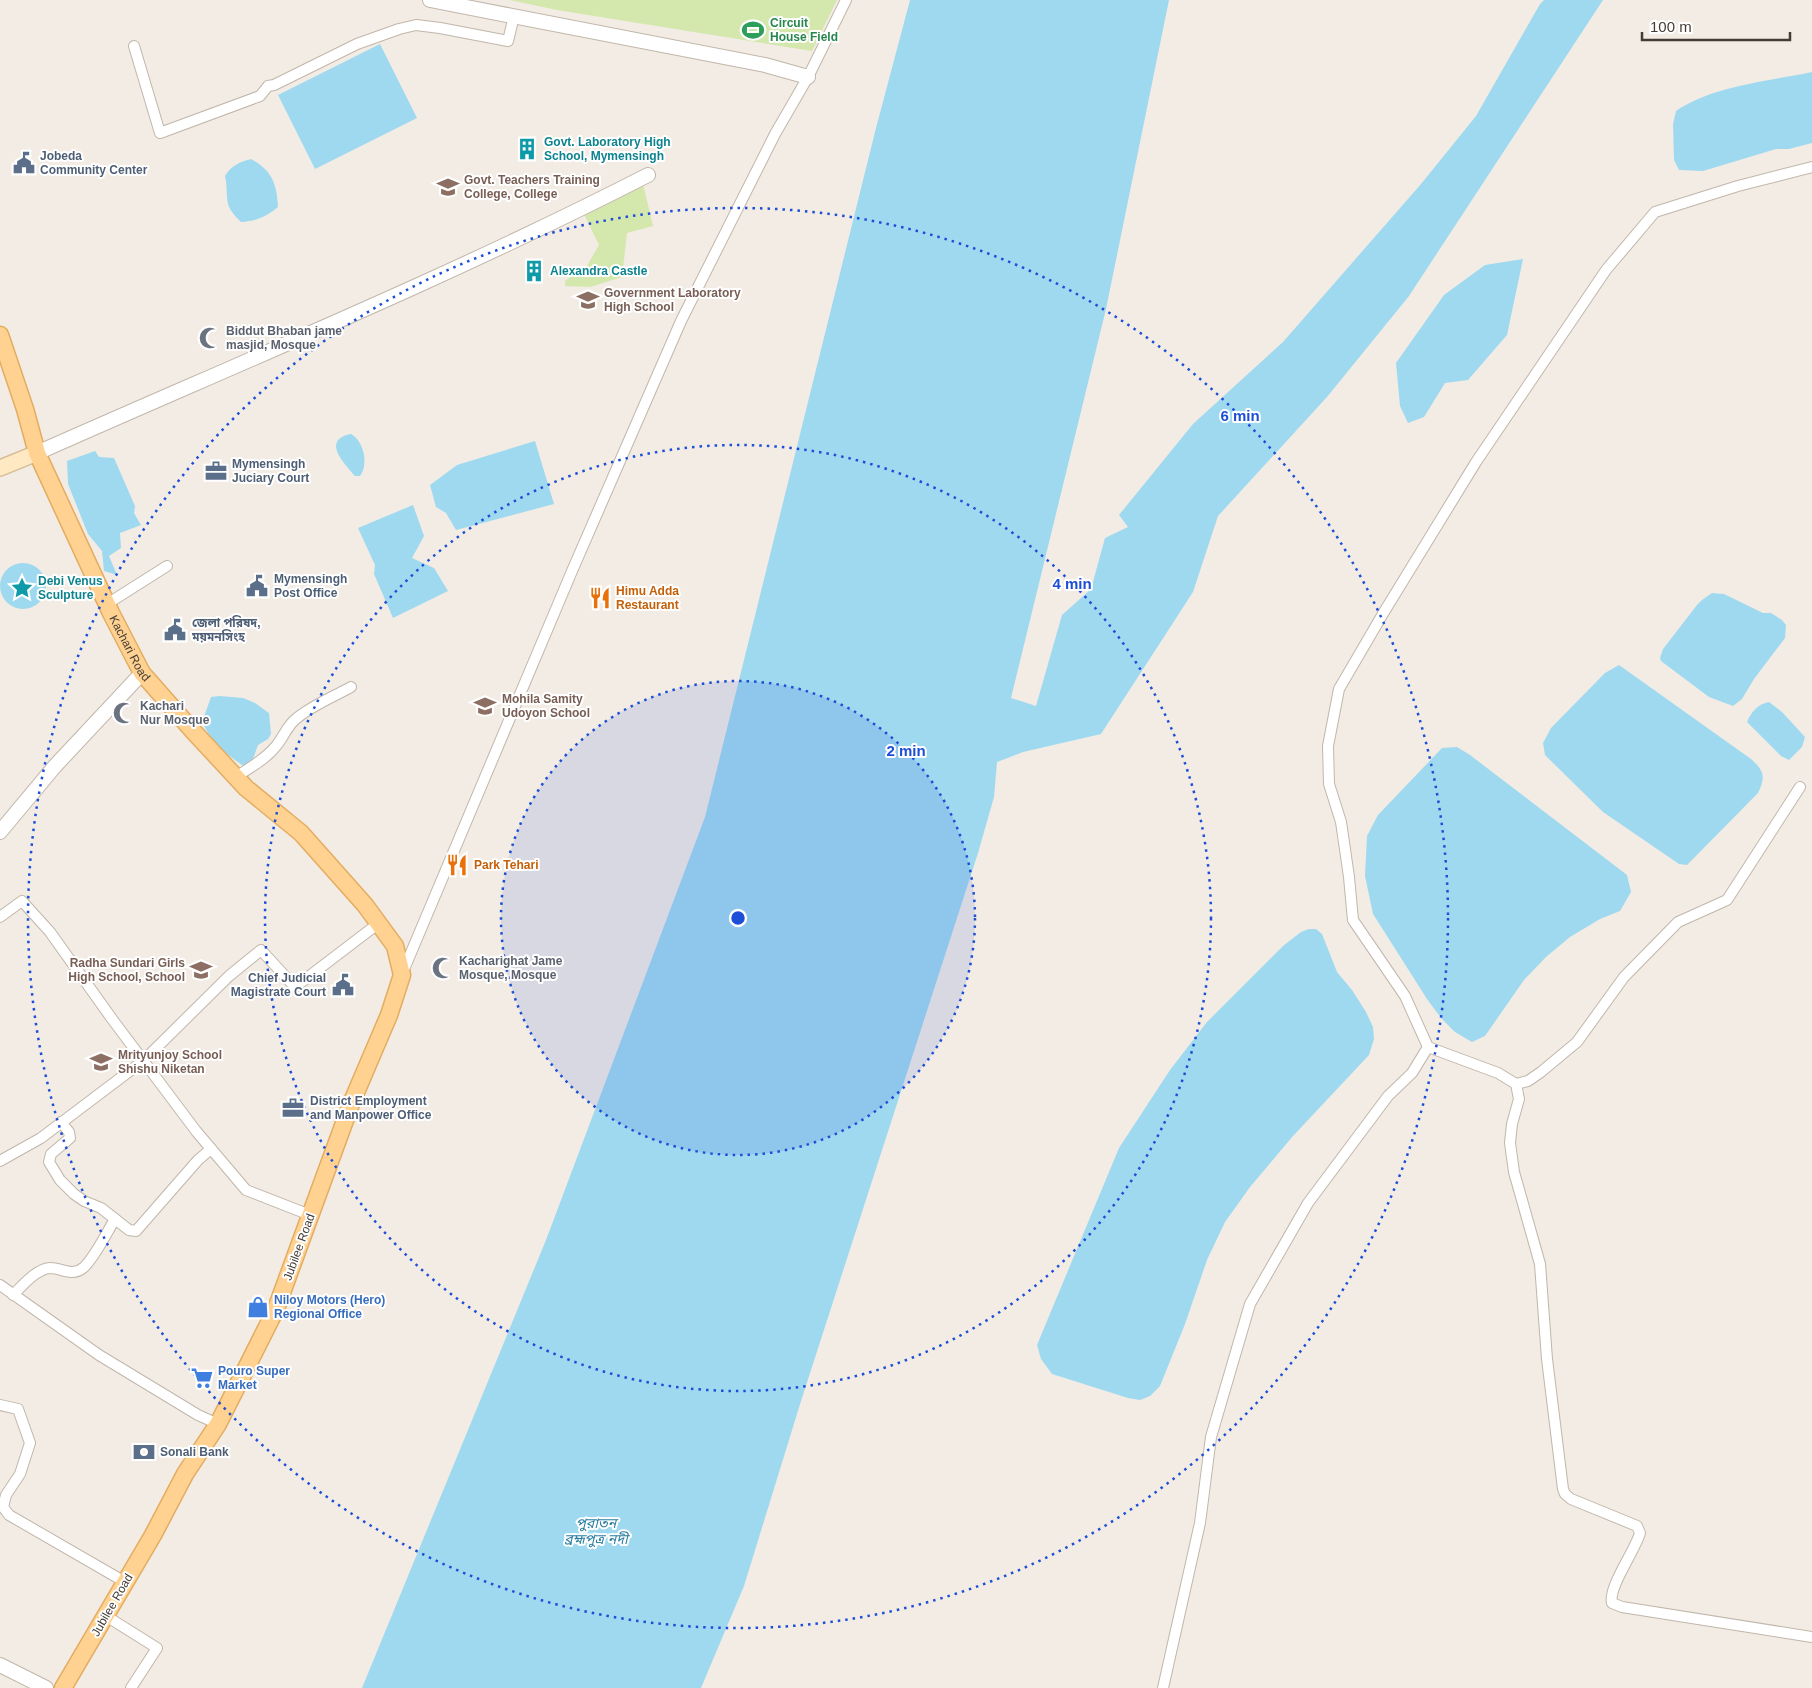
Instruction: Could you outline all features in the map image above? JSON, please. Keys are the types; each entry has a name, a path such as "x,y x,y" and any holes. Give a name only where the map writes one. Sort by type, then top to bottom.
{"main road":[{"name":"Kachari Road","path":"0,335 25,409 37,453 107,604 142,673 246,788 301,833 365,905 395,946 402,975"},
{"path":"0,468 37,453"},
{"name":"Jubilee Road","path":"63,1688 153,1535 185,1474 218,1424 276,1309 351,1104 389,1015 402,975"}],"street":[{"path":"430,0 765,65 808,77"},
{"path":"402,975 572,571 681,321 775,134 808,77 846,0"},
{"path":"134,46 160,133 260,96 268,86 274,85 357,44 399,28 416,25 508,41 514,16"},
{"path":"1812,167 1655,212 1606,270 1476,462 1339,689 1328,746 1329,784 1341,822 1353,920 1405,996 1428,1046 1498,1072 1516,1084 1519,1099 1512,1124 1510,1142 1514,1172 1540,1264 1547,1359 1563,1489 1565,1494 1571,1499 1637,1526 1640,1533 1636,1546 1612,1589 1612,1602 1622,1608 1812,1637"},
{"path":"37,453 378,304 554,223 648,175"},
{"path":"107,604 167,566"},
{"path":"0,832 56,766 142,673"},
{"path":"236,777 270,752 295,719 311,708 351,687"},
{"path":"1516,1084 1528,1081 1577,1042 1624,977 1678,922 1727,900 1800,787"},
{"path":"0,918 22,901 50,932 143,1061 211,1149 246,1190 310,1215"},
{"path":"0,1160 41,1138 143,1061 229,976 261,950 295,987 378,923"},
{"path":"1163,1688 1200,1523 1211,1437 1250,1304 1308,1203 1388,1096 1412,1073 1428,1046"},
{"path":"61,1122 69,1132 70,1138 50,1154 49,1162 60,1180 74,1194 100,1208 130,1230 136,1231 198,1160 211,1149"},
{"path":"13,1295 32,1277 44,1270 52,1268 72,1273 83,1269 115,1219"},
{"path":"0,1285 99,1355 198,1415 218,1424"},
{"path":"0,1405 18,1409 30,1443 20,1474 6,1495 3,1507 9,1515 125,1582"},
{"path":"106,1616 157,1648 131,1688"},
{"path":"0,1665 46,1688"}],"green space":[{"name":"Circuit House Field","path":"510,0 837,0 812,51 557,10"},
{"path":"643,184 653,226 627,233 622,277 590,287 565,286 565,281 587,266 599,245 584,214"}],"water":[{"name":"পুরাতন ব্রহ্মপুত্র নদী","path":"910,0 1169,0 1106,309 1011,698 1036,706 1062,615 1091,589 1105,538 1128,527 1119,515 1193,424 1283,342 1421,184 1476,116 1540,4 1544,0 1603,0 1409,296 1327,397 1218,516 1193,592 1101,734 1023,752 997,762 994,797 978,853 801,1401 744,1586 701,1688 362,1688 546,1240 705,817 876,128"},
{"path":"380,44 417,118 315,169 278,95"},
{"path":"1812,72 1812,143 1789,149 1776,149 1703,171 1679,170 1674,160 1673,124 1676,111 1706,96 1741,85"},
{"path":"251,159 264,168 272,178 275,185 278,207 261,218 241,222 232,213 228,205 225,176 236,165"},
{"path":"1523,259 1507,335 1468,380 1445,383 1424,417 1408,423 1400,406 1396,363 1444,295 1485,265"},
{"path":"351,434 359,442 364,454 364,466 360,476 355,476 341,459 336,446 337,441 342,437"},
{"path":"535,441 554,504 456,530 446,513 436,507 430,485 457,465"},
{"path":"95,451 99,457 114,458 135,506 134,513 141,525 120,533 121,548 109,556 117,575 104,571 102,551 88,534 68,484 67,461"},
{"path":"413,505 424,536 412,558 434,568 448,591 393,618 374,574 375,565 358,528"},
{"path":"23,563 36,567 42,573 46,586 42,599 36,605 23,609 10,605 4,599 0,586 4,573 10,567"},
{"path":"1712,593 1724,594 1763,613 1771,613 1786,625 1785,638 1754,679 1742,699 1733,706 1709,697 1661,661 1660,658 1663,649 1697,605"},
{"path":"1619,665 1751,759 1761,771 1763,778 1758,793 1687,865 1679,864 1603,812 1545,755 1543,743 1551,728 1605,673"},
{"path":"211,697 243,698 255,703 269,713 271,734 268,739 258,745 252,762 245,767 219,747 201,719 205,714"},
{"path":"1769,702 1782,712 1805,737 1802,747 1789,760 1781,756 1747,722 1755,709"},
{"path":"1457,747 1627,875 1631,892 1620,911 1600,919 1570,937 1546,957 1524,980 1485,1036 1472,1042 1455,1032 1441,1018 1427,999 1373,914 1365,876 1367,836 1378,815 1442,748"},
{"path":"1316,929 1322,934 1337,972 1352,990 1366,1012 1373,1027 1374,1039 1369,1055 1293,1136 1250,1187 1225,1222 1207,1260 1185,1324 1160,1386 1150,1396 1140,1400 1052,1374 1041,1359 1037,1345 1119,1148 1170,1070 1207,1022 1283,946 1301,932"}],"place":[{"name":"Circuit House Field","path":"753,30"},
{"name":"Govt. Laboratory High School, Mymensingh","path":"527,149"},
{"name":"Jobeda Community Center","path":"24,163"},
{"name":"Govt. Teachers Training College, College","path":"448,187"},
{"name":"Alexandra Castle","path":"534,271"},
{"name":"Government Laboratory High School","path":"588,300"},
{"name":"Biddut Bhaban jame masjid, Mosque","path":"210,338"},
{"name":"Mymensingh Juciary Court","path":"216,471"},
{"name":"Mymensingh Post Office","path":"257,586"},
{"name":"Debi Venus Sculpture","path":"22,588"},
{"name":"Himu Adda Restaurant","path":"600,598"},
{"name":"জেলা পরিষদ, ময়মনসিংহ","path":"175,630"},
{"name":"Mohila Samity Udoyon School","path":"485,706"},
{"name":"Kachari Nur Mosque","path":"124,713"},
{"name":"Park Tehari","path":"457,865"},
{"name":"Kacharighat Jame Mosque, Mosque","path":"443,968"},
{"name":"Radha Sundari Girls High School, School","path":"201,970"},
{"name":"Chief Judicial Magistrate Court","path":"343,985"},
{"name":"Mrityunjoy School Shishu Niketan","path":"101,1062"},
{"name":"District Employment and Manpower Office","path":"293,1108"},
{"name":"Niloy Motors (Hero) Regional Office","path":"258,1307"},
{"name":"Pouro Super Market","path":"202,1378"},
{"name":"Sonali Bank","path":"144,1452"}]}
